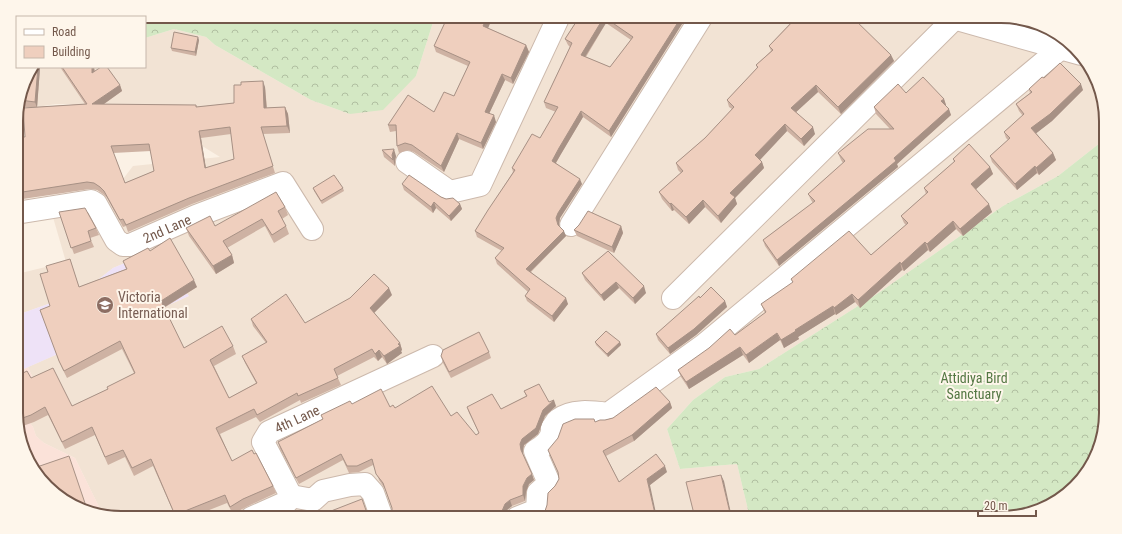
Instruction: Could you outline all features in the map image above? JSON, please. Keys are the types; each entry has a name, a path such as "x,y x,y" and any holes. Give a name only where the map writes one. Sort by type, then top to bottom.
{"street":[{"path":"407,162 450,192 480,185 556,23"},
{"path":"571,224 698,23"},
{"path":"673,298 944,23"},
{"path":"971,23 1068,50"},
{"path":"534,511 537,510 538,493 548,483 535,451 541,448 551,438 553,434 552,428 558,420 571,414 596,412 608,414 704,345 1070,52"},
{"name":"2nd Lane","path":"23,212 91,201 96,204 116,240 123,245 130,245 196,216 283,183 312,229"},
{"name":"4th Lane","path":"291,496 262,442 269,432 433,356"},
{"path":"267,511 287,502 291,496 313,500 323,491 350,485 365,484 373,493 379,511"}],"shaded area":[{"path":"433,23 970,23 1071,53 1079,61 1086,72 1096,95 1099,121 1099,144 1058,176 1003,206 880,292 759,369 725,377 693,400 667,429 680,469 737,464 748,511 114,511 100,508 75,458 44,443 36,436 33,427 24,415 41,396 28,367 189,296 151,252 113,268 82,292 23,313 23,273 66,262 50,207 104,190 123,179 133,166 220,157 136,105 56,104 24,109 30,83 38,68 146,68 146,38 174,29 206,37 215,45 311,100 350,114 416,76"},
{"name":"Victoria International","path":"151,252 189,296 23,369 23,313 82,292 113,268"},
{"path":"28,367 41,396 24,415 33,427 36,436 44,443 75,458 100,508 83,504 61,491 43,473 36,462 26,439 24,426 23,369"}],"green space":[{"path":"146,23 433,23 416,76 383,110 350,114 311,100 215,45 206,37 174,29 146,38"},
{"path":"971,23 1008,23 1027,26 1050,36 1061,43 1068,50"},
{"name":"Attidiya Bird Sanctuary","path":"1099,144 1098,426 1092,451 1086,462 1079,473 1061,491 1039,504 1027,508 1008,511 748,511 737,464 680,469 667,429 693,400 725,377 759,369 880,292 1003,206 1058,176"}],"building":[{"path":"445,23 484,23 483,26 526,45 511,78 502,74 485,112 494,115 481,143 457,133 441,166 412,145 405,143 397,146 396,125 388,125 408,95 434,112 444,92 454,96 470,62 434,46"},
{"path":"575,23 600,23 581,55 610,67 633,37 613,23 678,23 609,131 581,111 552,161 580,179 556,218 558,225 564,231 526,269 566,298 552,316 525,296 530,289 495,258 504,248 475,231 515,170 512,168 532,134 540,138 558,107 544,102 572,43 565,39"},
{"path":"791,23 858,23 891,55 838,107 816,85 791,108 813,127 801,139 785,124 755,155 762,162 730,193 735,197 718,216 703,200 686,217 671,203 670,204 659,192 683,171 676,163 705,138 734,107 727,100 758,67 756,65 773,50 769,46"},
{"path":"174,32 198,37 195,52 171,48"},
{"path":"1060,63 1081,84 1050,114 1031,128 1053,153 1036,168 1035,166 1015,184 990,156 1010,138 1004,132 1024,114 1016,104 1032,92 1029,89 1042,77 1044,78"},
{"path":"38,68 35,102 25,101 30,83"},
{"path":"63,68 92,68 92,73 100,68 108,68 120,85 92,104 196,105 196,107 234,103 234,85 241,85 241,82 263,81 264,108 285,107 287,126 261,127 273,166 189,198 126,225 123,219 120,220 104,191 94,183 87,182 23,192 23,137 25,137 24,108 87,104","holes":["230,127 234,159 205,168 199,131","149,144 154,171 125,183 111,146"]},
{"path":"923,77 944,99 941,101 949,109 894,158 896,161 777,260 763,240 815,201 808,194 845,161 838,153 868,129 894,129 874,107 898,84 906,93"},
{"path":"969,144 990,167 971,184 989,204 960,229 953,221 927,244 925,242 901,264 900,262 858,300 852,294 834,308 833,306 781,340 777,333 746,355 740,347 686,382 678,370 709,348 730,329 735,335 766,312 761,304 793,282 791,279 849,231 871,255 908,223 901,216 928,192 924,188 955,161 953,159"},
{"path":"394,149 392,155 393,160 382,150"},
{"path":"334,175 343,188 321,201 313,188"},
{"path":"409,175 441,197 446,199 453,198 460,204 449,216 434,202 431,207 402,184"},
{"path":"276,192 285,207 278,211 286,226 272,235 262,219 223,241 232,255 213,266 186,228 210,216 215,226"},
{"path":"85,208 96,228 88,231 91,241 71,248 59,212"},
{"path":"588,211 621,226 612,247 574,230"},
{"path":"170,238 194,280 161,301 184,348 222,326 233,346 210,360 229,398 257,383 242,356 267,342 251,319 286,294 305,323 350,298 374,274 389,288 370,308 400,343 398,344 400,346 384,356 379,350 375,354 372,349 334,369 338,378 298,396 297,393 257,415 254,409 216,428 232,461 252,450 254,454 256,453 273,486 243,499 230,507 225,495 185,511 173,511 151,459 132,468 123,450 105,457 92,427 62,442 45,407 23,418 23,373 27,371 31,378 53,368 72,406 108,389 107,387 135,373 120,341 64,371 40,310 50,306 40,274 48,272 46,266 70,259 79,287 127,269 123,261 148,248 150,251"},
{"path":"608,251 644,286 633,298 616,282 601,295 582,273"},
{"path":"711,287 725,301 694,329 668,348 656,334 699,296 700,298"},
{"path":"606,331 620,342 607,354 595,342"},
{"path":"479,332 489,352 449,372 441,356 443,350"},
{"path":"539,384 549,402 554,400 543,410 536,428 522,439 520,444 521,450 532,474 527,478 523,486 523,495 510,500 505,504 502,511 392,511 383,483 376,474 372,459 357,466 347,466 341,454 296,478 278,442 323,419 321,415 350,401 352,404 381,389 390,407 393,405 395,408 432,386 451,416 457,412 476,435 479,433 467,407 492,394 501,409 527,396 524,391"},
{"path":"656,387 670,402 632,435 603,451 619,482 656,454 665,466 647,479 654,511 545,511 548,493 559,479 558,472 548,450 558,438 563,424 575,419 594,419 595,422 613,418"},
{"path":"69,456 86,505 61,491 43,473 39,466"},
{"path":"721,475 730,511 693,511 686,482"},
{"path":"362,499 366,511 331,511"}],"place":[{"name":"Victoria International","path":"105,305"}]}
